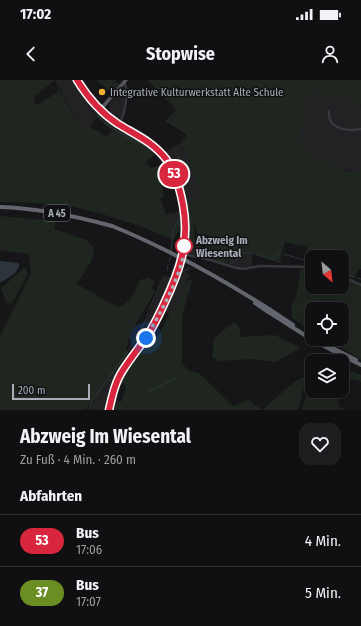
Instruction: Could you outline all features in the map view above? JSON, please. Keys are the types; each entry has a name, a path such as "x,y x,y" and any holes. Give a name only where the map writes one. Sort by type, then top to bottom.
{"highway":[{"name":"A 45","path":"0,208 26,209 65,214 112,227 168,250 204,269 305,333"},
{"name":"A 45","path":"268,310 314,341 361,364"},
{"name":"A 45","path":"329,346 361,364"}],"main road":[{"path":"77,80 90,99 107,116 158,149 169,163 179,186 185,213 186,233 183,254 177,275 156,322 122,371 109,410"},
{"path":"100,110 125,82"},
{"path":"107,116 106,109 108,102"}],"street":[{"path":"119,124 123,118 125,108 127,88 125,82"},
{"path":"329,111 329,120 332,125 348,130 361,130"},
{"path":"183,254 243,268 260,266 305,267"},
{"path":"349,279 361,285"}],"shaded area":[{"path":"0,80 55,80 35,96 34,102 37,105 58,92 56,84 80,127 86,130 89,126 107,137 112,130 97,117 99,113 120,131 148,145 158,153 145,162 151,168 159,165 162,176 164,197 160,199 166,214 166,230 172,231 179,216 182,216 182,227 173,240 143,227 102,214 62,204 0,202"},
{"path":"55,80 73,80 86,100 88,106 97,117 86,130 80,127"},
{"path":"96,80 116,80 116,83 121,84 112,93"},
{"path":"148,80 361,80 361,104 354,107 351,98 327,98 311,90 305,104 300,141 306,146 306,150 318,159 320,158 345,171 351,172 361,170 361,269 358,269 354,279 349,277 349,250 306,250 307,247 285,242 280,258 281,261 243,251 244,247 228,245 226,252 229,264 207,257 190,254 187,250 189,233 187,207 190,207 191,199 202,196 188,156 179,145 187,135 165,121 176,110","holes":["194,222 198,236 207,235 213,239 207,244 200,244 213,248 196,246"]},
{"path":"123,88 125,88 124,104 119,120 110,113 109,108 110,103"},
{"path":"311,90 327,98 351,98 358,106 361,104 361,170 356,172 337,168 320,158 318,159 306,150 306,146 300,141 305,104"},
{"path":"177,144 186,152 189,158 194,176 203,197 190,207 187,207 178,176 165,153"},
{"path":"181,211 182,216 179,217 172,232 166,230 166,214"},
{"path":"0,216 56,221 54,229 86,240 94,248 92,260 77,284 117,307 122,306 129,300 140,280 148,277 155,282 152,288 155,292 131,332 126,349 131,355 117,377 105,387 86,410 0,410 0,336 31,274 29,254 0,250"},
{"path":"227,245 244,247 243,251 252,253 252,267 240,267 229,264 226,252"},
{"path":"0,261 19,263 19,267 15,272 0,283"},
{"path":"25,267 28,274 12,304 6,302 1,288"},
{"path":"301,268 305,268 305,294 349,294 349,281 361,286 361,360 338,346 349,346 349,302 305,302 305,327 293,319 291,308 296,296"},
{"path":"182,270 190,275 179,305 171,315 164,312"},
{"path":"163,275 174,278 150,326 146,323 151,307 160,289 157,288"},
{"path":"189,279 192,282 182,316 182,363 189,371 199,373 233,406 249,400 262,410 111,410 114,398 121,402 126,388 124,384 120,382 128,366 151,335 157,338 167,318 179,305 184,291 183,289"},
{"path":"234,322 239,327 241,337 275,335 301,348 276,362 253,359 220,361 212,358 214,338"},
{"path":"349,371 361,375 361,382 349,380"},
{"path":"305,376 305,385 298,410 262,410 293,383"},
{"path":"117,377 107,410 90,410 96,398 105,387"},
{"path":"305,398 338,398 339,407 348,410 302,410"}],"waterway":[{"path":"73,80 75,85"},
{"path":"77,88 80,93"},
{"path":"86,101 102,121"},
{"path":"104,123 130,139 142,144 158,155"},
{"path":"171,252 173,231 180,216"},
{"path":"236,261 238,258 238,252 252,253 273,260 280,252"},
{"path":"283,254 305,260"},
{"path":"169,261 171,255"},
{"path":"274,260 281,262"},
{"path":"230,264 234,261"},
{"path":"167,271 168,265"},
{"path":"182,272 190,268"},
{"path":"349,275 355,277"},
{"path":"357,278 361,279"},
{"path":"149,309 159,288"},
{"path":"89,410 94,398 128,351 145,322 148,313"},
{"path":"148,392 178,377"}],"bus line":[{"name":"53","path":"77,80 90,99 102,112 149,142 163,155 169,163 178,184 186,220 186,233 180,268 156,322 122,371 109,410"}],"place":[{"name":"Integrative Kulturwerkstatt Alte Schule","path":"102,92"},
{"name":"Abzweig Im Wiesental","path":"184,246"}],"route":[{"path":"146,338 156,322 180,268 184,246"}]}
